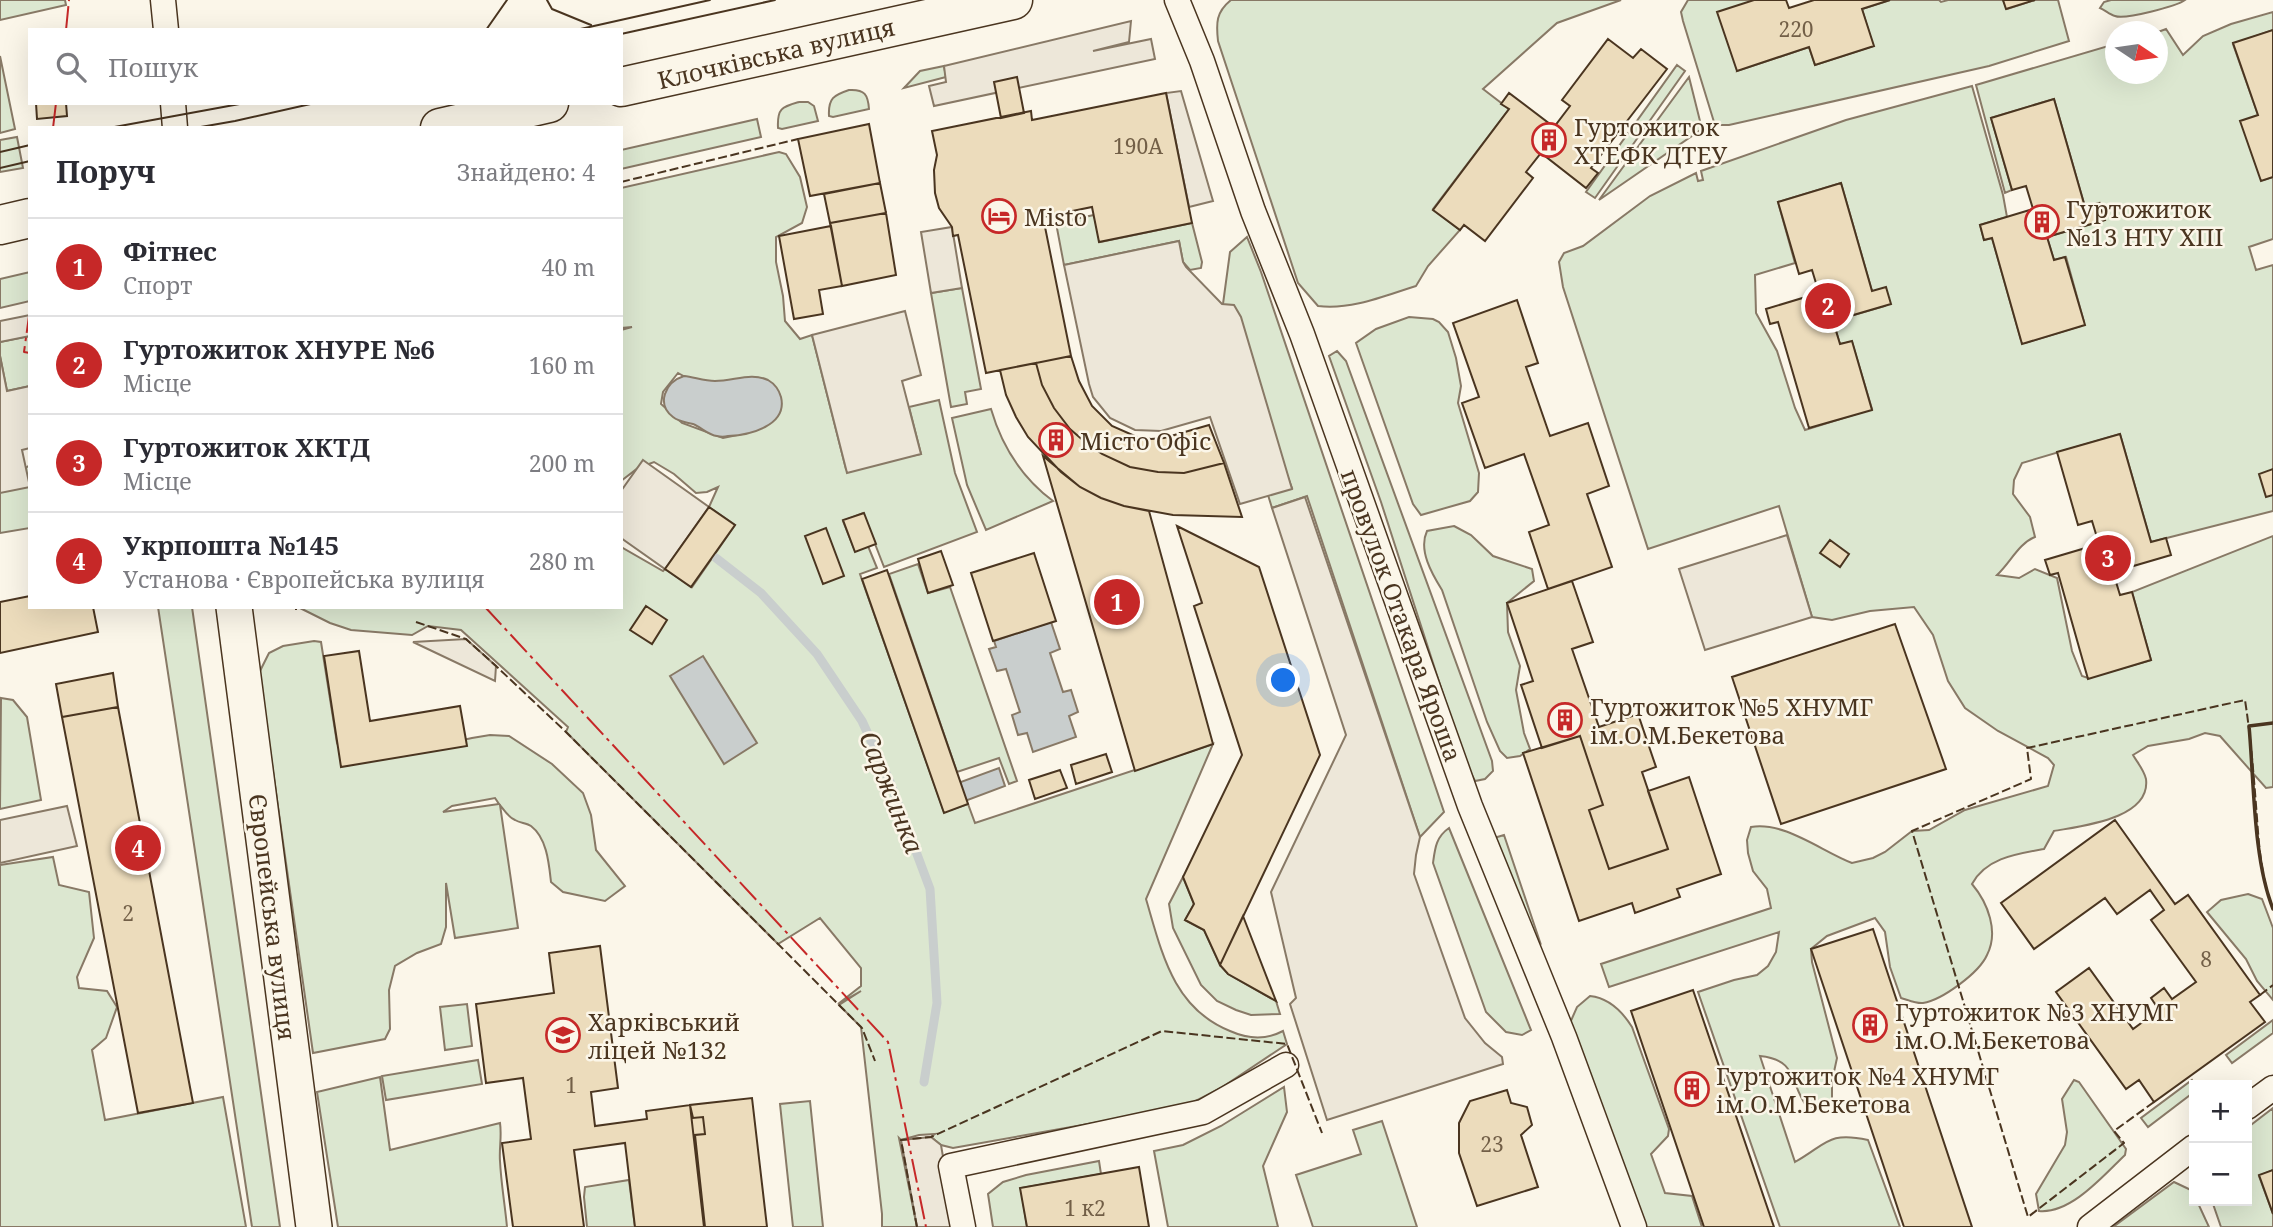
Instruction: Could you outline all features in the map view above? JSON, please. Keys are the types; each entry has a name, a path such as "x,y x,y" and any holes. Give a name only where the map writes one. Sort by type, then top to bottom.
{"main road":[{"name":"Клочківська вулиця","path":"623,87 1013,0"},
{"path":"449,126 540,105"},
{"path":"0,225 28,218"},
{"name":"Європейська вулиця","path":"234,609 314,1227"}],"street":[{"path":"163,0 166,28"},
{"name":"провулок Отакара Яроша","path":"1177,0 1202,61 1252,211 1302,334 1469,806 1564,1037 1634,1227"},
{"path":"173,105 174,126"},
{"path":"962,1227 951,1166 1203,1112 1286,1065"},
{"path":"2252,1103 2273,1088"},
{"path":"2090,1227 2189,1151"}],"green space":[{"path":"0,0 65,0 66,5 0,20"},
{"path":"1231,0 1621,0 1557,23 1483,89 1509,109 1433,209 1460,230 1428,266 1416,286 1368,301 1331,307 1318,306 1298,283 1218,41 1218,18"},
{"path":"1688,0 1754,0 1737,71 1809,47 1815,65 1873,46 1862,9 1890,0 2003,0 2007,9 2035,0 2058,0 2069,41 1989,66 1729,125 1718,125 1714,122 1683,21 1681,12"},
{"path":"2185,0 2151,12 2121,17 2100,8 2104,2"},
{"path":"2273,12 2273,30 2233,44 2258,115 2259,174 2263,180 2273,177 2273,239 2249,247 2256,270 2273,265 2273,511 2151,542 2120,434 2022,463 2014,480 2013,494 2030,517 2035,537 2019,548 1997,575 2019,578 2035,569 2057,578 2072,651 2082,676 2088,678 2151,660 2132,592 2273,536 2273,787 2266,788 2220,736 2205,733 2189,739 2148,746 2133,755 2146,779 2145,793 2138,803 2112,818 2054,831 2044,849 2003,859 1985,868 1978,875 1972,884 1983,900 1992,927 1987,955 1968,977 1931,1001 1918,1003 1901,998 1890,967 1885,932 1875,918 1827,936 1811,949 1837,1058 1832,1081 1832,1099 1822,1106 1807,1107 1787,1067 1772,1058 1760,1056 1795,1162 1836,1138 1868,1140 1900,1227 1780,1227 1698,992 1757,975 1768,966 1776,952 1779,932 1609,987 1601,964 1771,908 1767,889 1753,871 1748,853 1747,840 1751,827 1776,828 1852,863 1873,858 1912,831 1929,830 1965,810 2048,786 2054,765 2048,758 1998,731 1965,708 1948,681 1933,635 1914,607 1870,611 1832,620 1812,617 1779,506 1648,549 1563,287 1559,262 1564,253 1583,246 1650,196 1696,173 1698,181 1703,180 1701,171 1846,120 1972,86 2007,217 1980,225 1984,240 1992,238 2021,340 2025,343 2081,326 2084,322 2066,257 2054,260 2047,237 2104,220 2100,203 2085,207 2054,99 1991,118 2012,190 2005,193 1976,85 2105,47 2105,84 2168,84 2168,32 2183,55 2203,36 2231,24","holes":["1841,183 1872,291 1889,298 1885,306 1833,321 1840,344 1852,342 1872,409 1805,430 1777,351 1756,313 1755,275 1795,263 1778,202"]},
{"path":"0,56 15,129 0,133"},
{"path":"1677,65 1685,71 1595,198 1586,192"},
{"path":"944,66 946,77 904,88 920,71"},
{"path":"1689,77 1702,129 1599,200"},
{"path":"849,90 865,94 869,109 829,116 833,98"},
{"path":"799,102 808,102 814,106 818,121 778,128 778,116 782,109"},
{"path":"757,119 761,137 623,169 623,150"},
{"path":"17,137 23,168 0,172 0,140"},
{"path":"779,152 786,154 800,177 807,207 802,223 776,237 776,262 785,321 800,339 812,335 846,469 921,454 909,407 939,400 955,473 977,532 884,567 863,513 843,521 855,551 868,546 877,568 860,574 944,812 968,804 975,823 1213,744 1146,899 1173,977 1195,1008 1211,1021 1243,1036 1264,1037 1283,1031 1287,1044 1221,1088 1184,1107 953,1148 941,1145 931,1137 935,1134 901,1140 899,1138 917,1227 882,1227 861,1027 839,1005 861,991 838,1004 861,986 861,968 820,918 778,944 566,732 568,727 461,630 428,626 412,635 351,630 302,609 623,609 623,548 663,571 665,569 692,587 735,525 709,507 718,487 696,493 674,474 654,462 638,468 623,479 623,329 632,327 623,328 623,188","holes":["678,373 695,379 763,379 775,387 780,395 747,433 723,438 682,423 661,404 663,392"]},
{"path":"1094,215 1100,242 1192,223 1202,262 1201,268 1190,270 1183,262 1179,241 1064,265 1056,223"},
{"path":"1247,237 1444,812 1420,837 1307,496 1272,508 1268,495 1292,488 1223,304 1230,252"},
{"path":"28,272 28,301 0,308 0,279"},
{"path":"962,288 981,389 965,392 967,404 951,407 931,293"},
{"path":"1409,317 1433,319 1448,332 1461,386 1458,403 1479,473 1478,492 1470,501 1421,515 1413,504 1356,343 1376,329"},
{"path":"28,336 28,386 7,391 0,342"},
{"path":"1337,351 1346,361 1492,761 1493,771 1485,779 1475,781 1465,762 1381,502 1329,356"},
{"path":"991,409 1014,460 1031,482 1053,501 986,530 967,485 952,418"},
{"path":"28,466 28,528 0,533 0,479"},
{"path":"1454,526 1471,535 1493,556 1532,569 1534,581 1507,603 1508,632 1520,666 1516,690 1524,733 1530,749 1520,756 1507,758 1500,751 1487,722 1442,590 1427,562 1424,546 1427,531"},
{"path":"918,564 928,593 950,587 1017,781 1009,784 999,758 957,772 889,574"},
{"path":"158,609 192,609 280,1227 252,1227"},
{"path":"321,642 337,743 349,765 472,738 509,736 552,764 583,793 591,815 596,850 625,886 605,901 563,892 551,882 541,837 529,825 510,817 500,805 518,928 455,938 446,883 446,927 441,944 417,953 395,966 389,990 390,1029 385,1039 313,1053 259,673 269,653 283,646","holes":["495,798 499,804 443,812 452,806"]},
{"path":"1,698 13,700 27,717 41,800 0,809"},
{"path":"1449,828 1531,1030 1522,1035 1506,1032 1486,1012 1433,863 1439,839"},
{"path":"1504,835 1540,942 1525,930 1494,838"},
{"path":"53,857 59,885 89,892 94,938 77,977 79,988 107,991 117,1007 106,1038 92,1050 105,1120 223,1097 246,1227 0,1227 0,865"},
{"path":"1183,877 1194,904 1185,920 1204,930 1220,965 1228,974 1276,1001 1280,1014 1251,1015 1236,1010 1217,1001 1201,985 1173,928 1169,904"},
{"path":"2248,894 2262,899 2273,928 2273,1000 2257,981 2246,959 2207,912 2221,900"},
{"path":"1590,996 1603,999 1614,1006 1632,1027 1669,1129 1668,1136 1651,1154 1665,1193 1692,1196 1702,1227 1644,1227 1570,1023 1577,1007"},
{"path":"467,1004 472,1046 445,1050 440,1007"},
{"path":"2273,1020 2273,1033 2232,1063 2226,1055"},
{"path":"478,1060 482,1084 386,1100 382,1076"},
{"path":"380,1077 390,1150 500,1123 500,1156 507,1227 338,1227 317,1092"},
{"path":"2074,1080 2079,1082 2126,1149 2125,1155 2097,1183 2074,1200 2051,1210 2039,1211 2036,1194 2065,1145 2067,1132 2062,1099"},
{"path":"2189,1082 2189,1096 2148,1127 2141,1118"},
{"path":"1284,1087 1287,1112 1263,1166 1278,1227 1168,1227 1154,1151 1183,1145 1221,1126"},
{"path":"810,1101 823,1227 793,1227 780,1104"},
{"path":"2273,1108 2273,1170 2259,1176 2273,1214 2273,1227 2221,1227 2214,1206 2252,1206 2252,1124"},
{"path":"1382,1121 1417,1227 1313,1227 1296,1175 1361,1154 1353,1130"},
{"path":"1099,1161 1101,1174 1021,1188 1027,1227 993,1227 988,1194 1003,1182"},
{"path":"629,1180 635,1227 587,1227 585,1187"},
{"path":"2174,1182 2189,1189 2189,1206 2199,1206 2209,1227 2113,1227"}],"shaded area":[{"path":"1131,21 1129,42 1093,51 1151,39 1155,59 934,106 929,86 946,82 944,66"},
{"path":"1181,91 1213,201 1189,207 1166,93"},
{"path":"952,227 962,288 931,293 921,232"},
{"path":"1179,241 1186,267 1222,304 1234,305 1241,317 1292,489 1240,504 1210,417 1161,431 1135,430 1110,418 1093,397 1064,265"},
{"path":"905,311 921,375 902,381 921,454 847,473 812,335"},
{"path":"28,315 28,336 0,342 0,321"},
{"path":"0,356 7,391 28,386 28,448 22,450 28,487 0,493"},
{"path":"684,376 711,381 762,378 776,387 782,407 773,422 756,431 724,437 711,434 693,424 675,419 665,406 668,388"},
{"path":"643,460 709,507 665,569 623,539 623,488"},
{"path":"1305,497 1420,837 1414,874 1465,1018 1485,1043 1502,1057 1503,1064 1327,1120 1290,1004 1296,998 1271,892 1346,735 1272,508"},
{"path":"1787,535 1812,617 1705,650 1679,569"},
{"path":"1051,622 1060,649 1050,653 1063,692 1071,690 1078,712 1069,716 1076,737 1033,752 1027,733 1018,735 1012,715 1020,712 1006,669 997,671 989,649 996,647 994,641"},
{"path":"466,639 496,666 495,681 413,642"},
{"path":"703,656 757,743 724,764 670,676"},
{"path":"999,768 1005,786 965,801 958,783"},
{"path":"67,806 77,846 0,863 0,820"},
{"path":"931,1137 941,1145 955,1227 917,1227 901,1140"}],"building":[{"path":"1754,0 1786,0 1789,8 1814,0 1890,0 1862,9 1874,46 1815,65 1809,47 1737,71 1717,12"},
{"path":"2003,0 2035,0 2006,9"},
{"path":"2273,30 2273,177 2261,181 2240,121 2258,115 2233,43"},
{"name":"Гуртожиток ХТЕФК ДТЕУ","path":"1608,39 1633,58 1641,49 1667,69 1591,168 1598,173 1586,188 1541,153 1526,172 1533,178 1485,241 1464,225 1460,230 1433,210 1509,109 1501,104 1509,93 1554,127 1570,106 1562,100"},
{"path":"1017,77 1024,113 1001,118 994,82"},
{"path":"1166,93 1192,223 1099,242 1092,207 1043,217 1071,356 986,373 958,235 953,236 952,227 939,208 935,193 934,170 937,155 932,131 1031,111 1032,120"},
{"name":"Гуртожиток №13 НТУ ХПІ","path":"2054,99 2085,207 2099,203 2105,220 2047,237 2054,260 2065,257 2085,325 2022,344 1992,238 1984,240 1980,225 2033,209 2026,186 2012,190 1991,118"},
{"path":"36,105 66,105 67,116 37,119"},
{"path":"869,124 880,183 810,196 798,139"},
{"path":"880,183 886,213 830,223 824,194"},
{"path":"1841,183 1872,291 1886,287 1891,304 1833,321 1840,344 1852,341 1872,410 1809,428 1778,322 1770,324 1766,309 1819,293 1812,270 1799,274 1778,202"},
{"path":"886,213 896,275 842,286 830,223"},
{"path":"831,226 842,286 819,290 823,314 794,319 779,236"},
{"path":"1517,300 1538,363 1526,367 1550,436 1588,423 1609,486 1587,494 1612,567 1548,589 1529,532 1549,525 1524,454 1485,468 1462,403 1479,397 1453,323"},
{"path":"1071,356 1079,381 1092,406 1112,426 1137,437 1151,439 1209,425 1224,463 1184,473 1158,472 1130,467 1102,454 1070,429 1054,408 1042,385 1036,363"},
{"name":"Місто Офіс","path":"1036,363 1042,385 1054,408 1070,429 1085,442 1102,454 1130,467 1158,472 1184,473 1224,463 1242,517 1173,515 1124,506 1080,487 1061,472 1028,437 1006,395 1000,370"},
{"path":"2120,434 2151,542 2166,538 2171,555 2113,572 2120,595 2132,592 2151,660 2088,679 2058,573 2050,575 2045,560 2099,544 2092,521 2078,525 2057,452"},
{"path":"1043,456 1080,487 1101,498 1149,511 1213,744 1135,771"},
{"path":"2273,469 2273,495 2266,497 2259,474"},
{"path":"709,507 735,525 691,587 665,569"},
{"path":"864,513 876,544 855,552 843,520"},
{"path":"1177,526 1259,567 1320,755 1220,965 1204,930 1185,920 1194,904 1183,877 1242,755 1194,606 1202,603"},
{"path":"826,528 844,576 823,584 805,536"},
{"path":"1830,540 1849,554 1840,567 1820,553"},
{"path":"941,551 953,585 928,593 918,559"},
{"path":"1034,553 1056,621 993,641 971,573"},
{"path":"887,570 968,804 944,813 862,579"},
{"name":"Гуртожиток №5 ХНУМГ ім.О.М.Бекетова","path":"1572,581 1593,642 1572,649 1599,727 1638,714 1656,767 1642,772 1668,849 1609,869 1589,810 1603,805 1580,736 1542,748 1521,685 1533,681 1507,603"},
{"path":"28,596 28,609 93,609 98,632 0,653 0,602"},
{"path":"646,606 667,620 652,644 630,630"},
{"path":"1895,624 1946,769 1781,824 1732,677"},
{"path":"359,651 370,721 460,706 467,746 341,767 324,656"},
{"path":"113,673 118,707 62,717 56,684"},
{"path":"118,707 193,1103 138,1113 62,717"},
{"path":"1580,736 1603,805 1589,810 1609,869 1668,849 1648,791 1689,777 1721,874 1677,889 1680,897 1635,913 1632,903 1579,921 1523,753"},
{"path":"1106,754 1112,772 1076,784 1071,765"},
{"path":"1060,770 1067,788 1035,799 1029,780"},
{"path":"2115,820 2175,904 2188,895 2260,995 2250,1002 2265,1022 2154,1102 2139,1080 2126,1089 2056,992 2089,968 2133,1029 2159,1010 2151,998 2164,988 2172,999 2196,982 2151,920 2164,910 2150,890 2117,914 2105,898 2034,949 2001,903"},
{"path":"1243,916 1276,1001 1228,974 1220,965"},
{"name":"Гуртожиток №3 ХНУМГ ім.О.М.Бекетова","path":"1873,929 1972,1227 1904,1227 1811,949"},
{"path":"600,946 618,1088 591,1092 595,1126 647,1119 646,1111 690,1105 693,1118 703,1117 705,1134 695,1135 705,1227 635,1227 625,1143 574,1150 584,1227 513,1227 502,1143 531,1139 523,1078 486,1083 476,1004 554,993 549,953"},
{"name":"Гуртожиток №4 ХНУМГ ім.О.М.Бекетова","path":"1693,990 1774,1227 1704,1227 1631,1011"},
{"path":"1507,1090 1511,1103 1527,1107 1532,1125 1521,1135 1538,1187 1477,1206 1459,1153 1459,1123 1470,1101"},
{"path":"752,1098 767,1227 704,1227 690,1105"},
{"path":"1139,1167 1149,1227 1027,1227 1020,1188"},
{"path":"2273,1170 2273,1214 2259,1175"}],"waterway":[{"name":"Саржинка","path":"716,558 761,593 817,654 862,721 890,782 930,889 937,1003 924,1082"}],"tram line":[{"path":"487,28 507,0"},
{"path":"547,0 552,9 591,25"},
{"path":"585,28 710,0"},
{"path":"623,34 775,0"},
{"path":"120,126 234,105"},
{"path":"206,126 306,105"},
{"path":"0,152 28,145"},
{"path":"0,168 28,161"}],"fence":[{"path":"623,182 798,139"},
{"path":"416,622 466,639 566,732 862,1028 875,1061"},
{"path":"2154,1102 2114,1131 2124,1143 2028,1217 1912,831 2031,779 2027,748 2245,700 2260,853 2273,909"},
{"path":"2260,995 2273,985"},
{"path":"917,1227 901,1140 931,1137 1162,1031 1287,1044 1322,1133"}],"wall":[{"path":"2273,723 2249,726 2258,843 2266,889 2273,909"}],"power":[{"path":"66,28 69,0"},
{"path":"53,126 56,105"},
{"path":"28,323 24,352 28,353"},
{"path":"487,609 888,1042 926,1227"}],"place":[{"name":"Гуртожиток ХТЕФК ДТЕУ","path":"1549,140"},
{"name":"Misto","path":"999,216"},
{"name":"Гуртожиток №13 НТУ ХПІ","path":"2042,222"},
{"name":"Гуртожиток ХНУРЕ №6","path":"1828,306"},
{"name":"Місто Офіс","path":"1056,440"},
{"name":"Гуртожиток ХКТД","path":"2108,558"},
{"name":"Фітнес","path":"1117,602"},
{"name":"Гуртожиток №5 ХНУМГ ім.О.М.Бекетова","path":"1565,720"},
{"name":"Укрпошта №145","path":"138,848"},
{"name":"Гуртожиток №3 ХНУМГ ім.О.М.Бекетова","path":"1870,1025"},
{"name":"Харківський ліцей №132","path":"563,1035"},
{"name":"Гуртожиток №4 ХНУМГ ім.О.М.Бекетова","path":"1692,1089"}]}
